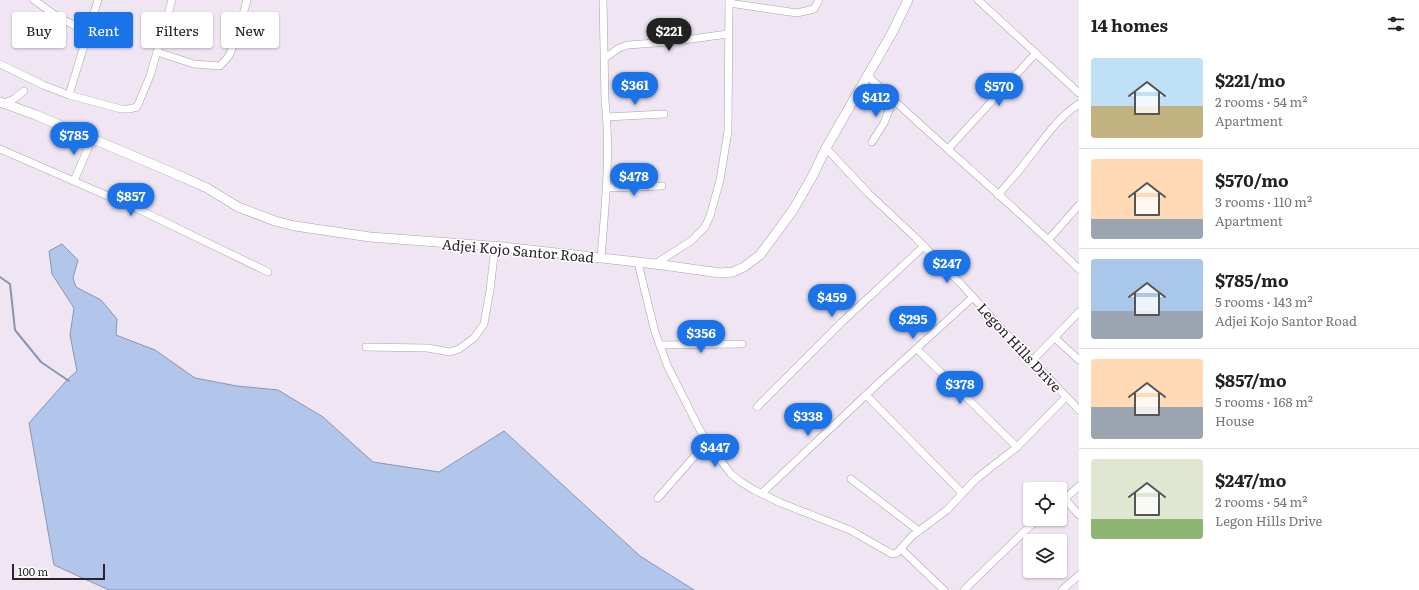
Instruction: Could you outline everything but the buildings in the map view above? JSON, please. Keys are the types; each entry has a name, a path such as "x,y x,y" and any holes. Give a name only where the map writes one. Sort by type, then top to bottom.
{"street":[{"path":"34,0 74,25"},
{"path":"94,12 98,0"},
{"path":"0,64 43,85 68,95 129,110 137,107 150,76 172,0"},
{"path":"157,52 194,64 220,66 229,56 237,36 246,0"},
{"path":"601,258 607,188 607,117 604,81 605,58 602,0"},
{"path":"655,264 691,241 705,227 710,216 720,180 728,132 730,83 728,34 729,2 797,13 814,9 819,0"},
{"name":"Adjei Kojo Santor Road","path":"2,103 36,115 207,188 238,207 275,221 326,232 370,237 504,247 720,273 733,272 744,267 760,255 790,214 868,76 908,0"},
{"path":"978,0 1079,93"},
{"path":"605,58 619,48 628,45 705,39 728,34"},
{"path":"68,95 83,48"},
{"path":"948,149 1036,52"},
{"path":"868,76 1079,269"},
{"path":"2,103 14,99 24,92"},
{"path":"872,142 884,123 893,100"},
{"path":"998,196 1065,114 1079,104"},
{"path":"607,117 664,114"},
{"path":"74,181 92,139"},
{"name":"Legon Hills Drive","path":"826,148 868,194 924,246 1079,410"},
{"path":"0,149 140,210 268,272"},
{"path":"607,188 662,186"},
{"path":"1049,240 1079,205"},
{"path":"757,407 841,323 924,246"},
{"path":"366,347 427,348 450,352 474,338 484,324 495,247"},
{"path":"638,263 649,311 668,367 707,442 732,474 741,482 781,503 850,530 892,554 897,553 907,540 946,510 976,479 1016,447 1066,397"},
{"path":"762,493 866,395 973,298"},
{"path":"1032,361 1079,312"},
{"path":"1055,338 1079,360"},
{"path":"660,345 742,344"},
{"path":"917,349 1016,447"},
{"path":"866,395 962,493"},
{"path":"658,498 707,442"},
{"path":"851,479 919,530"},
{"path":"1067,497 1079,486"},
{"path":"1067,504 1079,515"},
{"path":"964,590 1030,526"},
{"path":"901,549 944,590"},
{"path":"1062,590 1079,575"}],"water":[{"path":"62,244 78,260 73,278 76,287 101,300 117,319 116,335 155,350 195,378 237,386 278,390 323,417 373,462 439,472 504,431 640,556 694,590 109,590 54,565 29,423 67,380 77,371 70,335 74,308 52,274 49,251"}],"waterway":[{"path":"0,277 10,284 15,330 41,362 69,381"}]}
